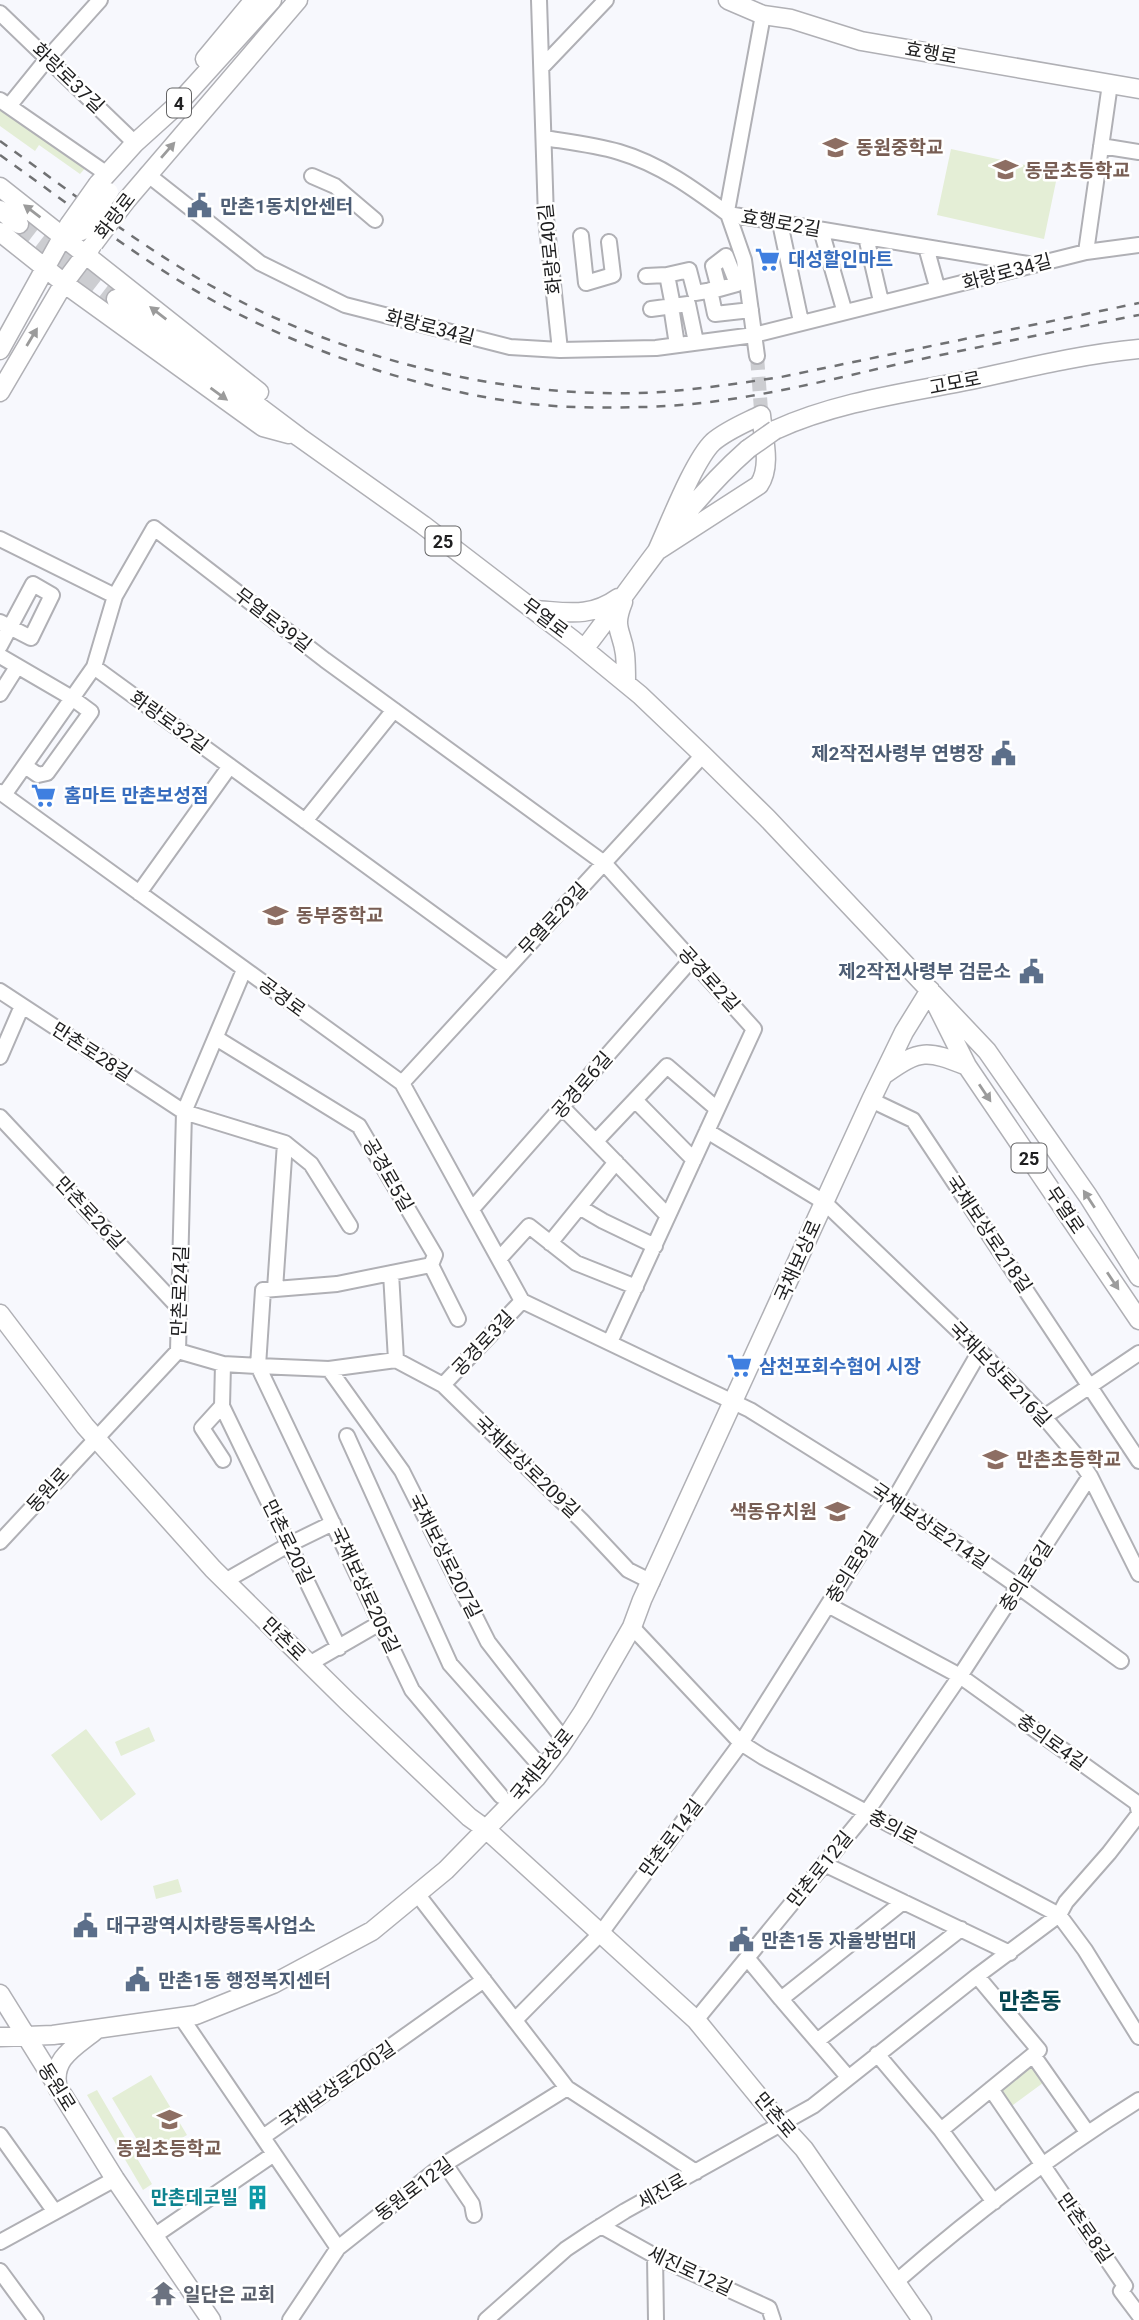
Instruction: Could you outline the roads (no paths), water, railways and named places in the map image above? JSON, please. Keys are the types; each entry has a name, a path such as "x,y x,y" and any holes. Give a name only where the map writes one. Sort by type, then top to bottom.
{"main road":[{"path":"189,92 201,65 254,0"},
{"name":"4","path":"130,149 176,106 272,0"},
{"name":"화랑로","path":"0,392 54,276 78,239 125,202 298,0"},
{"path":"232,77 253,68 313,0"},
{"name":"효행로","path":"727,0 763,15 791,19 861,41 1139,89"},
{"name":"화랑로","path":"0,350 78,239 105,183 123,173 130,149"},
{"path":"0,187 78,239 292,418 299,437"},
{"path":"0,210 19,224"},
{"path":"0,232 54,276 263,426 299,437"},
{"name":"무열로","path":"116,299 535,610 626,684 703,755 768,818 987,1051 1088,1196 1139,1277"},
{"name":"고모로","path":"657,551 720,474 775,430 800,419 869,400 1139,349"},
{"path":"583,649 657,551 711,443 761,413 766,463 765,475 759,485 657,551"},
{"path":"535,610 590,612 605,608 627,592"},
{"path":"626,684 625,650 618,635 618,615 627,592"},
{"name":"무열로","path":"930,990 967,1066 1139,1320"},
{"name":"국채보상로","path":"0,2037 96,2029 181,2017 226,2005 300,1971 372,1931 418,1895 487,1830 543,1769 565,1741 632,1627 871,1100 904,1031 930,990"},
{"path":"882,1077 902,1062 918,1055 944,1057 967,1066"},
{"name":"만촌로","path":"0,1314 85,1426 225,1581 469,1818 487,1830 696,2021 804,2149 922,2320"},
{"name":"동원로","path":"0,1994 115,2179 211,2320"},
{"path":"58,2089 56,2068 61,2060 96,2029"}],"street":[{"path":"100,0 4,103 105,183"},
{"path":"539,0 543,144"},
{"path":"542,67 606,0"},
{"name":"화랑로37길","path":"0,13 47,58 130,149"},
{"path":"757,356 744,260 728,214 763,15"},
{"path":"1086,252 1110,84"},
{"name":"효행로2길","path":"543,144 599,148 640,160 692,188 728,214 1034,265"},
{"name":"화랑로40길","path":"543,144 546,218 561,350"},
{"path":"1101,146 1139,152"},
{"name":"화랑로34길","path":"147,174 260,263 345,305 510,347 561,350 656,348 754,335 1086,252 1139,244"},
{"path":"312,176 335,186 375,220"},
{"path":"780,223 800,317"},
{"path":"821,230 843,306"},
{"path":"581,236 586,284 613,275 609,242"},
{"path":"866,237 880,297"},
{"path":"926,247 936,283"},
{"path":"646,276 689,270 695,293 715,290 715,314 751,310"},
{"path":"667,275 677,345"},
{"path":"651,309 688,304 696,342"},
{"name":"무열로39길","path":"115,596 154,528 394,710 604,863"},
{"path":"0,539 115,596 94,667 2,793"},
{"path":"0,646 5,624"},
{"path":"0,656 91,712 47,773 38,775 24,766"},
{"path":"0,694 18,667"},
{"name":"화랑로32길","path":"94,667 507,968"},
{"path":"304,821 394,710"},
{"name":"무열로29길","path":"402,1083 703,755"},
{"path":"139,893 230,766"},
{"name":"공경로","path":"2,793 402,1083 522,1301"},
{"name":"공경로2길","path":"604,863 754,1029 610,1342"},
{"name":"공경로6길","path":"472,1209 691,960"},
{"name":"만촌로24길","path":"96,1437 178,1351 184,1112 244,970"},
{"name":"만촌로28길","path":"0,991 184,1112"},
{"path":"0,1057 22,1006"},
{"name":"공경로5길","path":"216,1038 359,1126 435,1255 431,1265 458,1319"},
{"path":"596,1141 667,1066 717,1109"},
{"path":"635,1100 694,1160"},
{"name":"국채보상로218길","path":"871,1100 913,1120 1139,1461"},
{"path":"562,1107 668,1216"},
{"path":"184,1112 285,1143 311,1164 350,1226"},
{"name":"만촌로26길","path":"0,1117 180,1309"},
{"name":"국채보상로","path":"707,1131 824,1202"},
{"path":"275,1289 285,1143"},
{"path":"550,1243 616,1162"},
{"name":"국채보상로216길","path":"824,1202 980,1351 1044,1417 1090,1476 1139,1574"},
{"path":"581,1208 655,1246"},
{"path":"499,1259 529,1226 576,1263 636,1287"},
{"path":"258,1366 263,1290 337,1284 431,1265"},
{"path":"178,1351 223,1364 258,1366 330,1368 396,1360 391,1273"},
{"path":"522,1301 733,1401"},
{"name":"공경로3길","path":"443,1385 522,1301"},
{"name":"충의로8길","path":"741,1743 894,1500 980,1351"},
{"path":"1044,1417 1139,1353"},
{"name":"국채보상로209길","path":"396,1360 443,1385 582,1521 628,1570 652,1582"},
{"name":"만촌로20길","path":"223,1364 222,1406 339,1647"},
{"name":"국채보상로205길","path":"258,1366 412,1690 501,1796"},
{"name":"국채보상로207길","path":"330,1368 402,1471 488,1642 565,1741"},
{"name":"국채보상로214길","path":"733,1401 851,1471 1121,1661"},
{"path":"222,1406 202,1429 223,1460"},
{"name":"국채보상로207길","path":"346,1436 450,1664 543,1769"},
{"name":"동원로","path":"0,1542 96,1437"},
{"name":"충의로6길","path":"866,1812 960,1676 1090,1476"},
{"path":"225,1581 333,1523"},
{"path":"828,1605 960,1676"},
{"path":"309,1664 380,1623"},
{"name":"충의로","path":"632,1627 741,1743 1059,1915 1085,1950 1139,2037"},
{"name":"충의로4길","path":"960,1676 1137,1803 1139,1813 1109,1853 1066,1902 1059,1915"},
{"name":"만촌로14길","path":"601,1933 741,1743"},
{"name":"만촌로12길","path":"696,2021 866,1812"},
{"path":"824,1864 1010,1953"},
{"path":"418,1895 567,2088 696,2172"},
{"path":"782,1998 903,1902"},
{"name":"세진로","path":"486,2320 566,2249 601,2226 813,2106 977,1976 1059,1915"},
{"path":"817,2041 961,1929"},
{"path":"514,2020 601,1933"},
{"path":"748,1959 848,2077"},
{"path":"977,1976 1036,2053 1087,2132"},
{"name":"국채보상로200길","path":"263,2137 484,1980"},
{"name":"국채보상로200길","path":"181,2017 338,2248"},
{"path":"941,2130 1036,2053"},
{"path":"877,2054 941,2130 994,2202"},
{"name":"동원로12길","path":"290,2320 338,2248 445,2164 567,2088"},
{"name":"만촌로8길","path":"991,2089 1125,2286 1121,2291 1139,2315"},
{"path":"897,2281 994,2202 1087,2132 1139,2100"},
{"path":"0,2135 55,2212"},
{"path":"154,2236 274,2154"},
{"path":"445,2164 472,2204 474,2215"},
{"path":"0,2242 115,2179"},
{"name":"세진로12길","path":"601,2226 655,2256 769,2308 773,2320"},
{"path":"655,2256 656,2320"},
{"path":"0,2271 36,2320"}],"tunnel":[{"path":"19,224 116,299"},
{"path":"757,356 761,410"}],"railway":[{"path":"0,141 140,241 228,295 277,319 383,358 494,383 606,393 706,388 781,377 1139,303"},
{"path":"0,155 164,271 255,322 327,353 402,378 515,402 611,407 711,402 779,391 1139,315"}],"place":[{"name":"동원중학교","path":"836,147"},
{"name":"동문초등학교","path":"1005,170"},
{"name":"만촌1동치안센터","path":"200,206"},
{"name":"대성할인마트","path":"768,259"},
{"name":"제2작전사령부 연병장","path":"1004,753"},
{"name":"홈마트 만촌보성점","path":"44,795"},
{"name":"동부중학교","path":"276,915"},
{"name":"제2작전사령부 검문소","path":"1031,971"},
{"name":"삼천포회수협어 시장","path":"739,1366"},
{"name":"만촌초등학교","path":"996,1459"},
{"name":"색동유치원","path":"837,1511"},
{"name":"대구광역시차량등록사업소","path":"86,1925"},
{"name":"만촌1동 자율방범대","path":"741,1940"},
{"name":"만촌1동 행정복지센터","path":"138,1980"},
{"name":"동원초등학교","path":"169,2120"},
{"name":"만촌데코빌","path":"258,2197"},
{"name":"일단은 교회","path":"163,2294"}],"district":[{"name":"만촌동","path":"1030,2001"}]}
